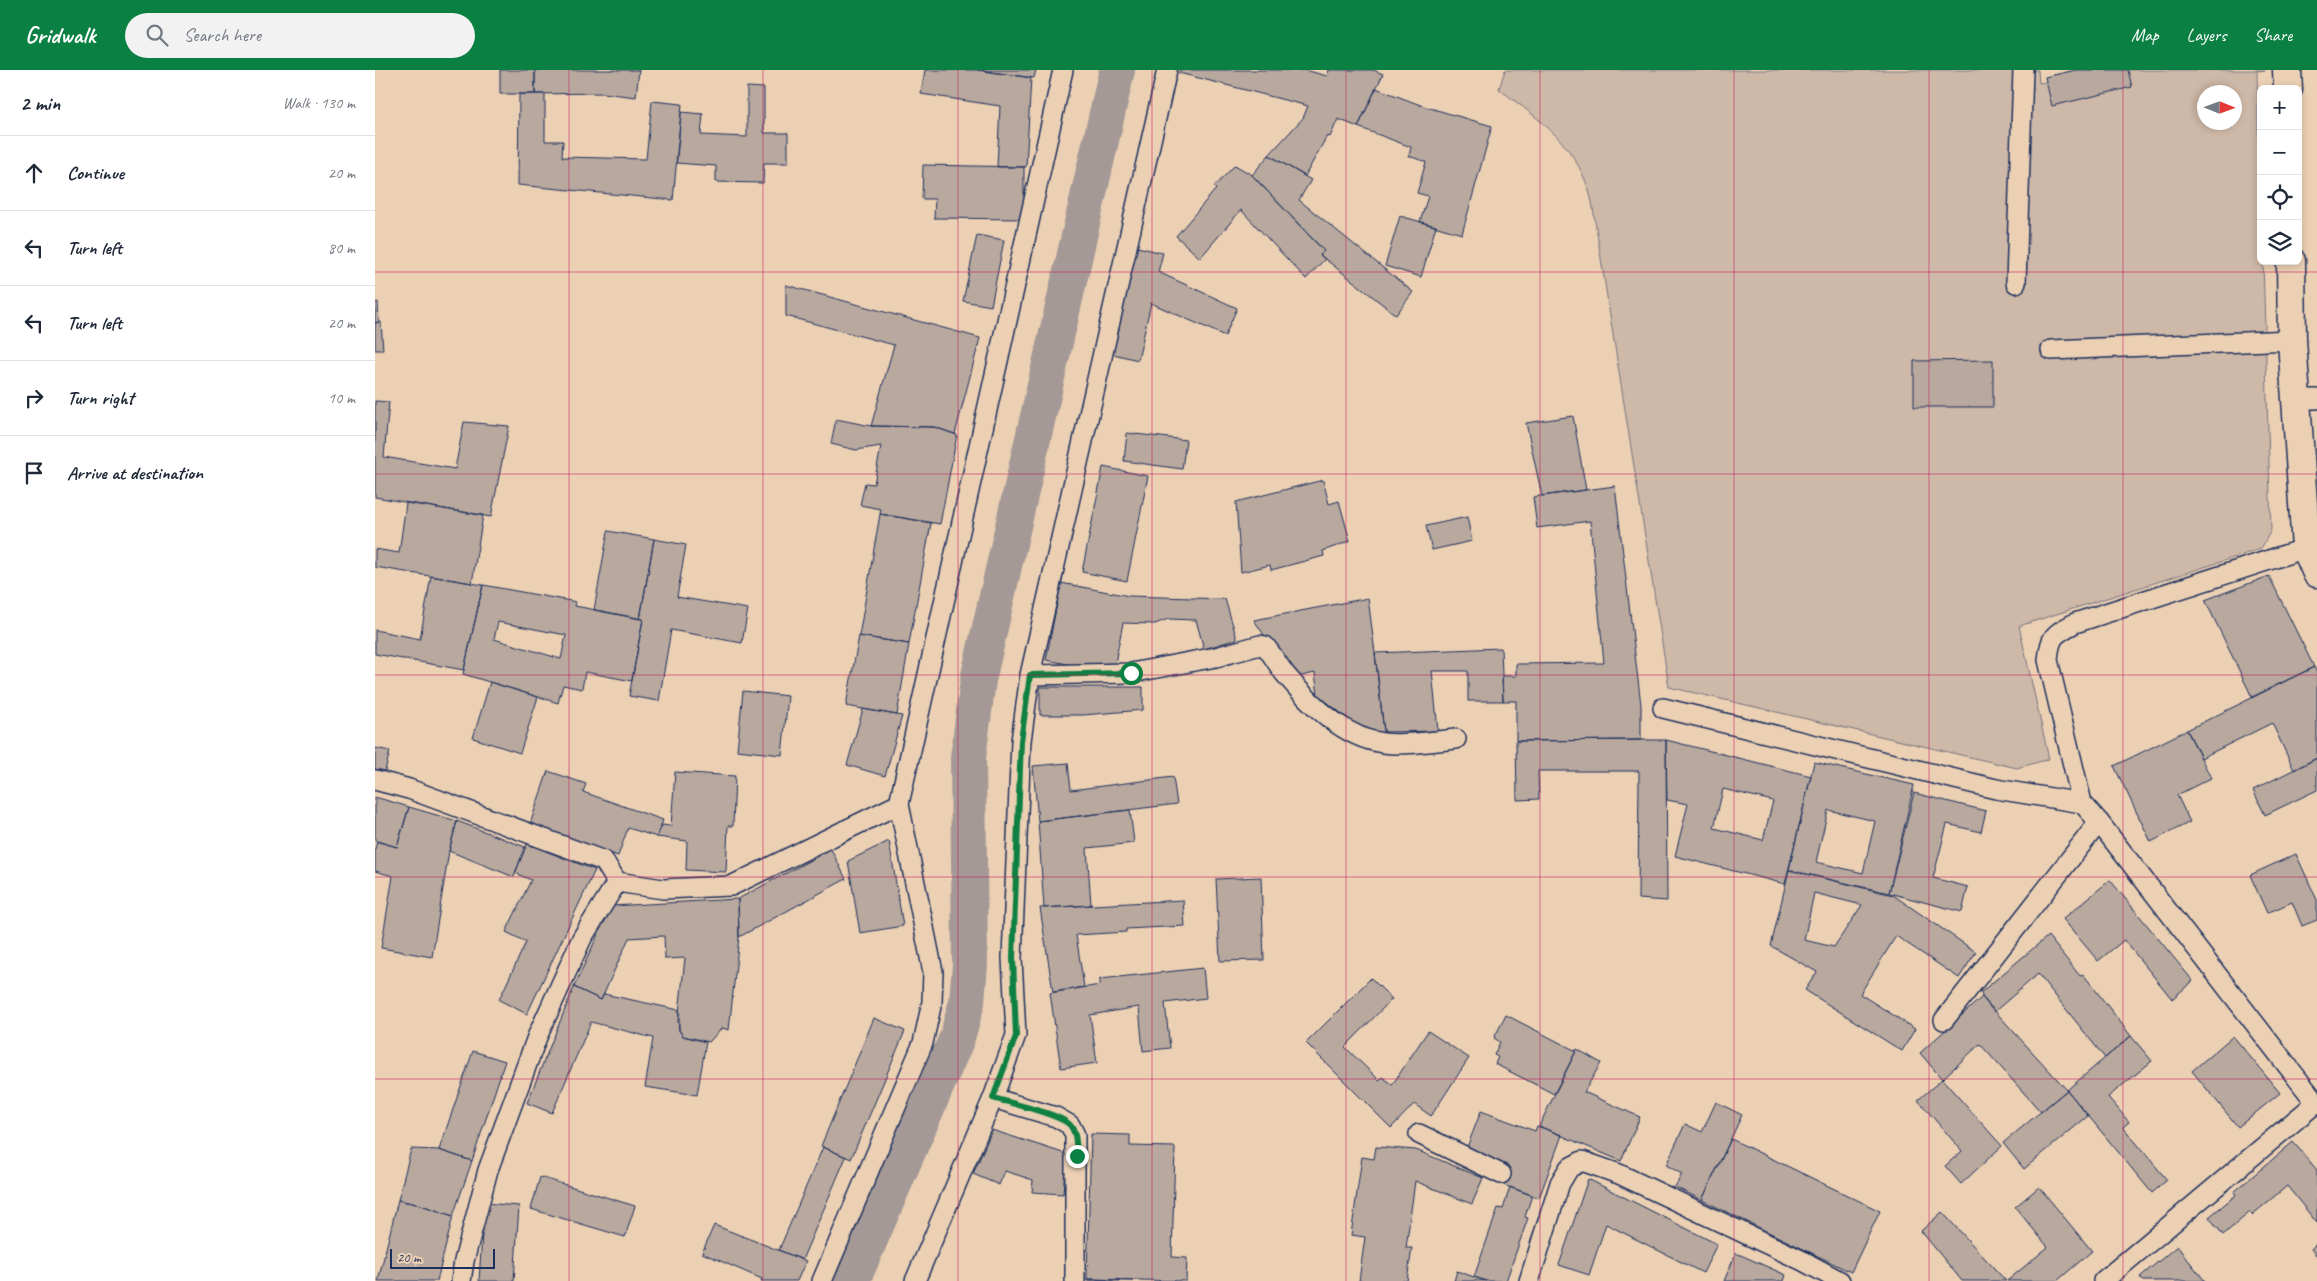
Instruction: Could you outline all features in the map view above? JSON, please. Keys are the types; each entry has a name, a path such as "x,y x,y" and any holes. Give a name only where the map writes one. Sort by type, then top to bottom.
{"street":[{"path":"2287,70 2288,85"},
{"path":"2291,265 2292,340 2307,399 2306,548 2317,573"}],"lane":[{"path":"822,1281 923,1043 932,1002 933,972 899,804 1063,70"},
{"path":"915,1281 993,1098 1016,1036 1013,958 1021,741 1030,675 1167,70"},
{"path":"2016,283 2023,70"},
{"path":"2051,350 2292,340"},
{"path":"2103,1281 2317,1104 2099,822 2082,803 2048,660 2050,641 2058,631 2075,623 2306,548"},
{"path":"1030,675 1131,673 1216,657 1260,645 1265,646 1284,673 1312,704 1362,738 1385,744 1456,739"},
{"path":"1663,708 1996,789 2082,803"},
{"path":"375,780 409,789 604,861 617,882 663,889 731,886 899,804"},
{"path":"1944,1020 2099,822"},
{"path":"461,1281 464,1261 488,1170 537,1037 582,938 617,882"},
{"path":"993,1098 1056,1117 1070,1125 1075,1135 1075,1281"},
{"path":"1419,1134 1501,1174"},
{"path":"1529,1281 1549,1191 1569,1168 1582,1161 1619,1174 1803,1260 1840,1281"}],"shaded area":[{"path":"1505,70 2038,70 2039,83 2046,82 2045,77 2076,70 2265,70 2257,71 2257,265 2263,265 2271,530 2261,549 2019,626 2049,759 2017,768 1669,687 1592,202 1586,182 1568,150 1544,124 1499,89"}],"building":[{"path":"500,70 535,70 535,94 500,94"},
{"path":"535,70 639,70 636,97 603,93 535,94"},
{"path":"925,70 978,70 1031,78 1026,167 997,167 1000,106 921,94"},
{"path":"978,70 1036,70 1034,78"},
{"path":"1180,70 1305,70 1327,76 1329,70 1373,70 1383,74 1358,127 1338,119 1330,137 1327,136 1305,176 1269,155 1303,118 1308,106 1179,73"},
{"path":"2076,70 2128,70 2132,87 2052,106 2045,77"},
{"path":"747,87 764,88 764,133 788,133 788,163 764,163 763,183 716,182 716,166 676,163 681,112 703,114 701,135 747,137"},
{"path":"1376,88 1423,106 1492,126 1462,234 1420,222 1428,196 1417,193 1426,162 1409,156 1411,147 1358,127"},
{"path":"519,94 545,94 545,141 563,141 562,157 646,159 652,101 682,104 673,200 518,185"},
{"path":"1269,155 1311,180 1299,200 1413,292 1396,315 1320,255 1324,251 1252,175"},
{"path":"923,165 1024,167 1024,219 934,218 935,199 922,199"},
{"path":"1235,165 1252,175 1324,251 1320,255 1325,259 1306,279 1241,210 1200,258 1176,236 1216,189 1214,187"},
{"path":"1400,216 1436,226 1421,277 1385,266"},
{"path":"977,235 1004,240 991,306 963,301"},
{"path":"1133,246 1163,253 1158,272 1237,308 1225,336 1151,303 1138,360 1109,353"},
{"path":"786,285 980,338 955,434 934,427 871,426 894,345 786,316"},
{"path":"378,302 379,322 375,323 375,303"},
{"path":"381,322 383,350 375,350 375,323"},
{"path":"1993,360 1993,407 1914,407 1914,361"},
{"path":"375,401 389,402 384,457 455,469 464,422 509,426 491,517 375,497"},
{"path":"1573,416 1586,490 1542,496 1526,423"},
{"path":"836,419 871,426 934,427 957,435 940,524 880,514 881,509 860,505 865,483 874,484 881,446 856,450 831,444"},
{"path":"1127,433 1186,440 1182,469 1124,461"},
{"path":"1103,467 1148,476 1127,581 1082,572"},
{"path":"1323,480 1329,504 1339,501 1350,541 1323,551 1324,556 1271,570 1270,565 1241,572 1236,502"},
{"path":"1615,486 1641,705 1641,740 1516,741 1516,701 1503,701 1502,676 1516,676 1516,664 1604,663 1590,521 1537,528 1533,497"},
{"path":"406,503 483,515 472,583 375,567 375,549 399,553"},
{"path":"880,514 931,523 909,644 859,636"},
{"path":"1467,517 1472,541 1432,550 1426,526"},
{"path":"608,531 654,539 640,619 594,610"},
{"path":"654,539 686,545 677,597 748,609 742,643 671,630 659,701 629,696 643,619 640,619"},
{"path":"431,576 483,585 464,670 375,654 375,630 420,639"},
{"path":"2269,576 2314,667 2252,697 2205,600"},
{"path":"1061,583 1129,596 1225,599 1237,639 1204,649 1196,620 1168,619 1155,624 1123,623 1114,668 1079,666 1046,660"},
{"path":"483,585 576,602 575,606 643,619 632,681 585,672 582,689 563,685 558,703 463,674","holes":["498,622 566,635 561,659 494,639"]},
{"path":"1368,598 1384,732 1366,733 1318,695 1315,673 1293,678 1254,620"},
{"path":"859,636 909,644 897,715 846,706"},
{"path":"1501,648 1503,701 1468,701 1468,671 1432,671 1438,731 1384,732 1375,653"},
{"path":"2314,667 2317,673 2317,758 2294,770 2272,723 2201,758 2187,730"},
{"path":"490,682 538,697 520,753 473,738"},
{"path":"1040,687 1143,687 1143,710 1083,715 1040,715"},
{"path":"743,691 788,696 782,755 737,750"},
{"path":"863,709 902,716 885,776 847,765"},
{"path":"2187,730 2211,778 2177,795 2190,822 2151,842 2114,766"},
{"path":"1666,740 1667,901 1638,899 1639,771 1538,771 1539,799 1517,800 1516,741"},
{"path":"1666,740 1811,776 1785,884 1675,856 1688,804 1667,800","holes":["1723,789 1773,801 1763,840 1714,828"]},
{"path":"375,748 390,751 385,771 375,769"},
{"path":"2317,758 2317,790 2265,815 2253,790"},
{"path":"1814,762 1914,785 1889,893 1789,870","holes":["1828,810 1875,821 1863,873 1816,862"]},
{"path":"1068,763 1071,790 1173,777 1177,804 1038,821 1033,766"},
{"path":"548,771 586,784 583,792 663,820 657,837 628,828 618,856 530,824"},
{"path":"675,772 735,776 733,826 728,826 726,872 686,870 687,841 657,837 662,825 671,826"},
{"path":"1914,793 1986,811 1981,832 1947,824 1933,878 1968,887 1962,912 1889,893"},
{"path":"375,797 409,807 397,847 375,841"},
{"path":"409,807 457,821 449,851 432,957 381,948 393,876 375,871 375,849 377,841 397,847"},
{"path":"1130,810 1134,843 1087,848 1091,905 1044,908 1038,821"},
{"path":"457,821 525,847 514,877 449,851"},
{"path":"889,841 903,926 860,933 848,861"},
{"path":"527,844 595,870 527,1014 499,1000 526,942 506,932 531,880 515,873"},
{"path":"831,849 846,879 739,937 738,899"},
{"path":"2296,854 2317,900 2317,920 2302,926 2292,902 2267,913 2250,875"},
{"path":"1789,870 1893,895 1976,952 1959,978 1896,936 1860,994 1915,1029 1902,1051 1805,990 1817,972 1771,946","holes":["1814,893 1862,905 1834,947 1804,940"]},
{"path":"1261,877 1264,960 1220,961 1216,879"},
{"path":"2110,880 2193,981 2172,999 2124,940 2098,961 2063,919"},
{"path":"738,899 739,937 729,1030 722,1028 709,1042 683,1036 679,1030 678,1021 685,958 665,959 664,936 629,938 601,1000 574,987 611,906"},
{"path":"1183,900 1185,926 1126,929 1126,932 1076,935 1084,987 1053,992 1040,908"},
{"path":"2048,936 2080,976 2083,974 2131,1036 2105,1058 2038,974 1994,1012 1982,997 1981,992"},
{"path":"1203,968 1206,998 1165,1003 1170,1048 1143,1051 1139,1007 1090,1015 1097,1063 1061,1068 1050,993 1100,985 1100,979"},
{"path":"1371,978 1392,999 1345,1047 1379,1080 1383,1077 1392,1085 1428,1031 1469,1058 1431,1116 1414,1104 1391,1128 1306,1043"},
{"path":"574,987 601,1000 604,994 679,1010 679,1030 683,1036 706,1042 697,1095 645,1087 653,1038 591,1022 552,1113 527,1103"},
{"path":"1982,997 2067,1090 2041,1112 1980,1044 1942,1079 1920,1053"},
{"path":"1506,1015 1576,1051 1554,1094 1495,1064 1498,1057 1494,1055 1500,1042 1494,1038"},
{"path":"874,1018 905,1031 851,1159 821,1146"},
{"path":"2131,1036 2152,1061 2108,1097 2129,1122 2123,1127 2167,1180 2152,1193 2067,1090"},
{"path":"2233,1036 2280,1093 2238,1127 2192,1071"},
{"path":"1577,1049 1601,1063 1584,1092 1640,1117 1621,1161 1539,1126"},
{"path":"473,1051 505,1061 472,1161 439,1150"},
{"path":"1942,1079 2002,1146 1961,1184 1945,1166 1962,1151 1918,1100"},
{"path":"2067,1090 2088,1116 2024,1169 2003,1143"},
{"path":"1716,1102 1742,1115 1702,1200 1675,1187 1682,1174 1666,1165 1685,1124 1702,1132"},
{"path":"1481,1111 1535,1131 1537,1126 1562,1135 1539,1198 1498,1183 1505,1165 1466,1150"},
{"path":"992,1130 1066,1154 1063,1194 1032,1192 1033,1180 1005,1171 999,1185 973,1174"},
{"path":"1091,1134 1130,1135 1130,1146 1175,1147 1172,1257 1187,1258 1186,1281 1087,1279"},
{"path":"1731,1139 1880,1211 1851,1272 1702,1200"},
{"path":"2293,1142 2317,1170 2317,1223 2287,1186 2252,1215 2250,1212 2223,1235 2209,1217 2236,1195 2234,1192"},
{"path":"823,1147 846,1157 802,1260 779,1250"},
{"path":"1376,1147 1416,1150 1483,1178 1472,1204 1415,1181 1406,1248 1412,1248 1407,1281 1359,1281 1365,1237 1351,1235 1362,1157 1374,1159"},
{"path":"411,1149 439,1150 472,1161 453,1216 421,1205 398,1200"},
{"path":"540,1177 635,1206 625,1237 531,1209"},
{"path":"1588,1179 1717,1244 1703,1273 1606,1224 1589,1275 1559,1265"},
{"path":"1510,1187 1532,1195 1525,1217 1528,1218 1506,1281 1486,1281 1474,1277 1498,1208 1503,1209"},
{"path":"2039,1187 2092,1251 2057,1281 2007,1281 2048,1247 2015,1207"},
{"path":"398,1200 421,1205 453,1216 437,1281 378,1281"},
{"path":"484,1203 519,1206 514,1281 479,1281"},
{"path":"1942,1212 2006,1281 1962,1281 1921,1231"},
{"path":"714,1225 806,1261 797,1281 761,1281 762,1279 702,1253"},
{"path":"2317,1243 2317,1256 2311,1249"},
{"path":"2177,1246 2205,1281 2143,1281 2140,1277"},
{"path":"1736,1253 1786,1275 1784,1281 1724,1281"},
{"path":"1457,1271 1474,1277 1486,1281 1454,1281"},
{"path":"1087,1279 1116,1280 1133,1281 1087,1281"}],"waterway":[{"path":"852,1281 957,1038 967,1002 970,964 968,758 978,680 1117,70"}],"route":[{"path":"1077,1156 1075,1135 1070,1125 1056,1117 993,1098 1016,1036 1013,958 1021,741 1030,675 1131,673"}]}
